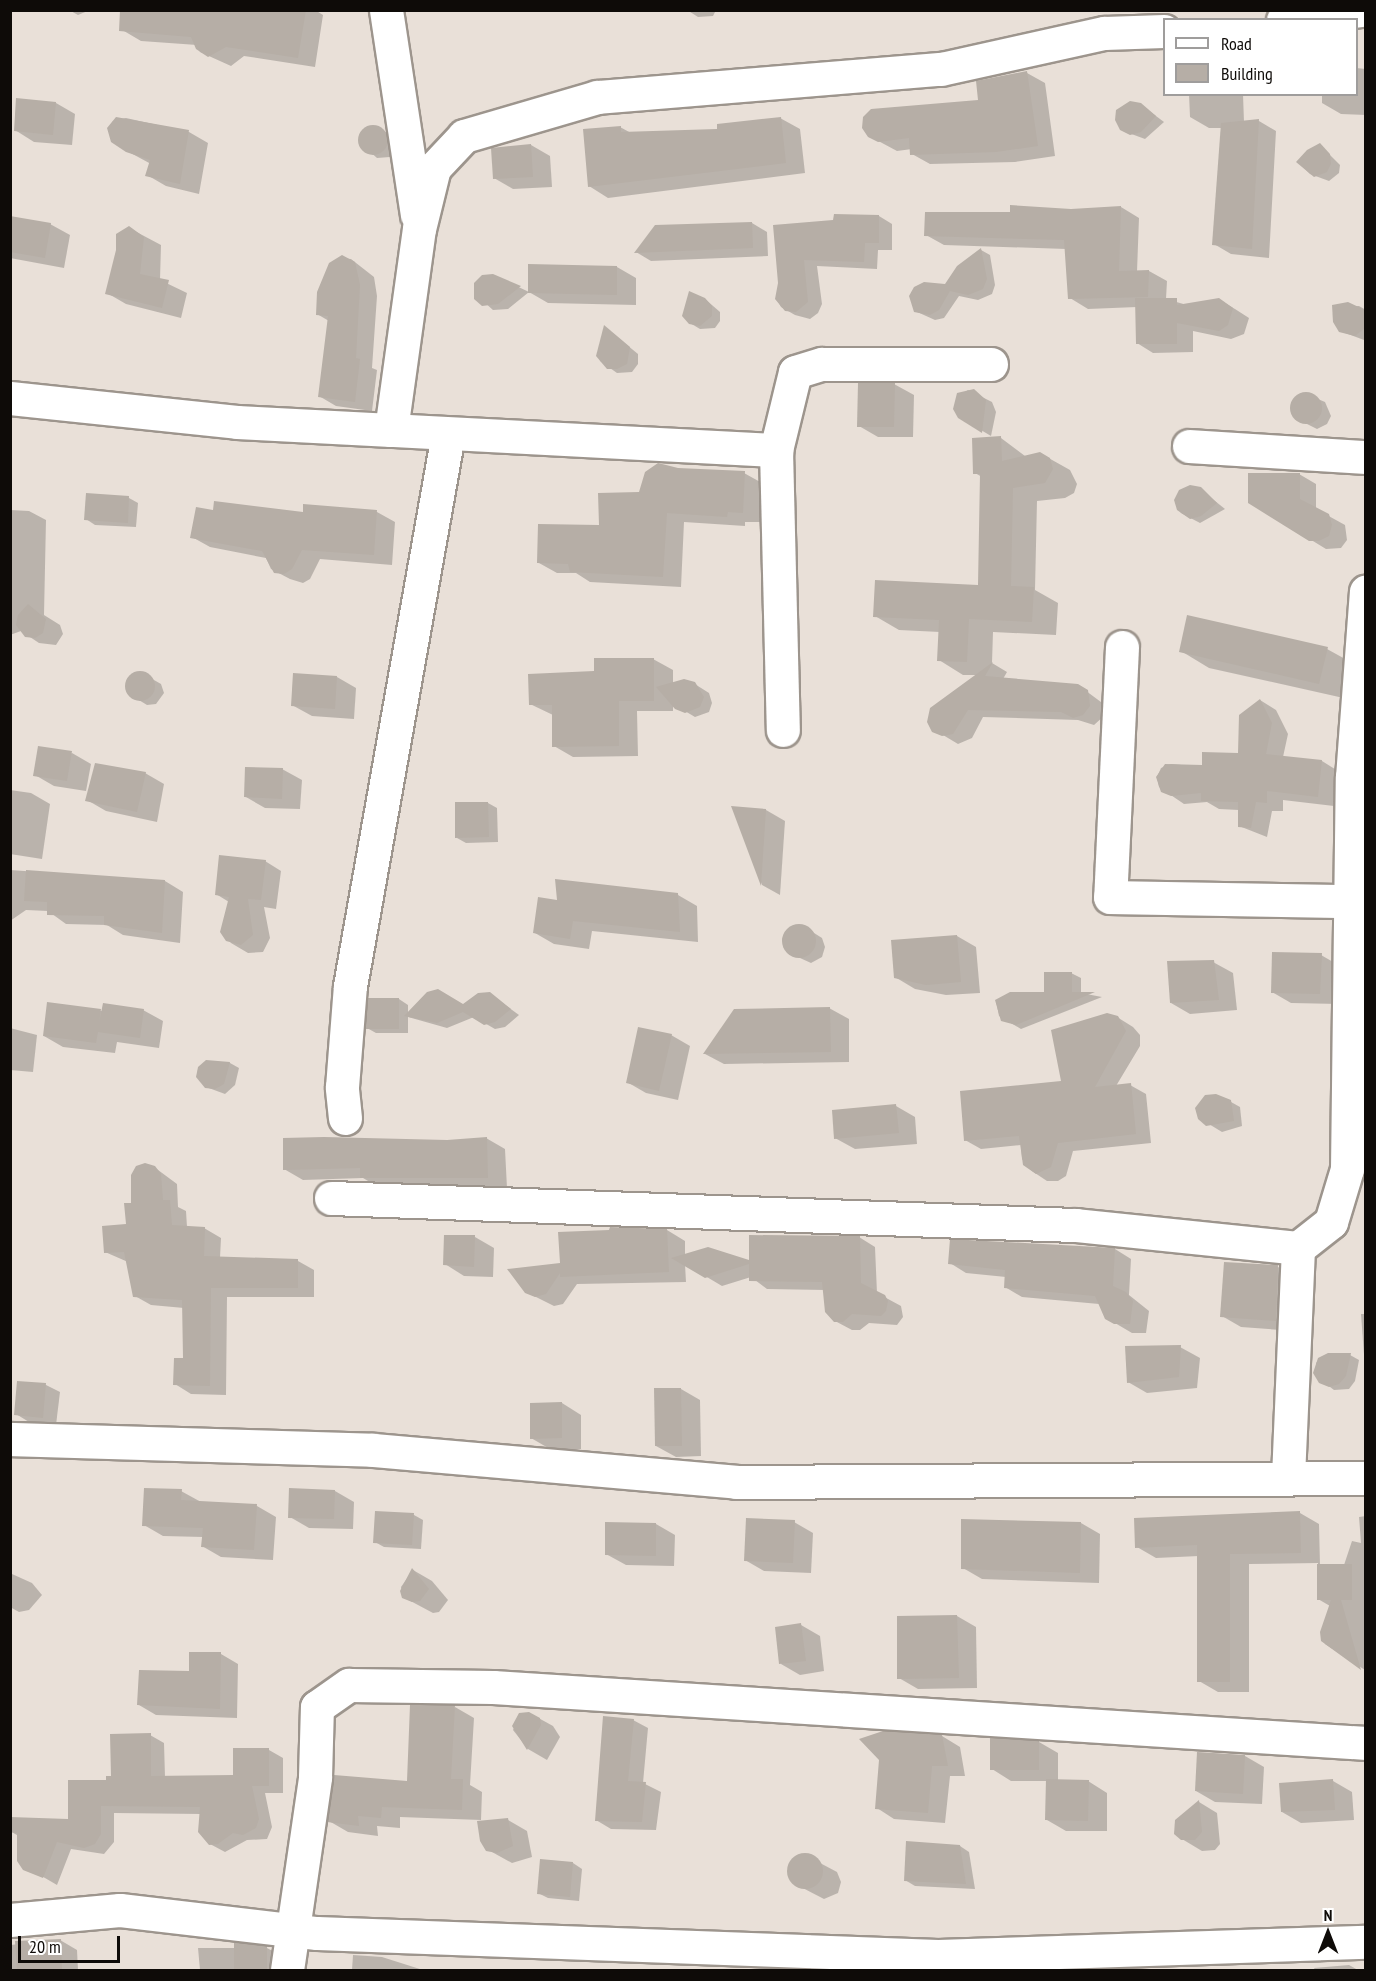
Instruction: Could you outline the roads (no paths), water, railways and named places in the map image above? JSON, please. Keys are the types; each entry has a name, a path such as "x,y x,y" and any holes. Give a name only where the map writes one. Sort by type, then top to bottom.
{"street":[{"path":"386,10 419,229"},
{"path":"1299,18 1361,10"},
{"path":"391,430 419,229 434,168 464,136 597,97 941,69 1103,22 1163,32"},
{"path":"783,730 776,450 795,372 822,364 991,364"},
{"path":"10,398 237,422 776,450"},
{"path":"345,1118 342,1087 351,986 448,434"},
{"path":"1188,446 1365,457"},
{"path":"331,1198 1076,1225 1298,1248 1331,1222 1347,1168 1358,998 1351,901 1365,592"},
{"path":"1122,647 1110,897 1351,901"},
{"path":"1288,1477 1298,1248"},
{"path":"10,1439 374,1450 736,1482 1365,1478"},
{"path":"288,1971 290,1929 315,1777 317,1707 349,1685 493,1687 1365,1743"},
{"path":"10,1920 120,1910 290,1929 938,1956 1365,1942"}]}
